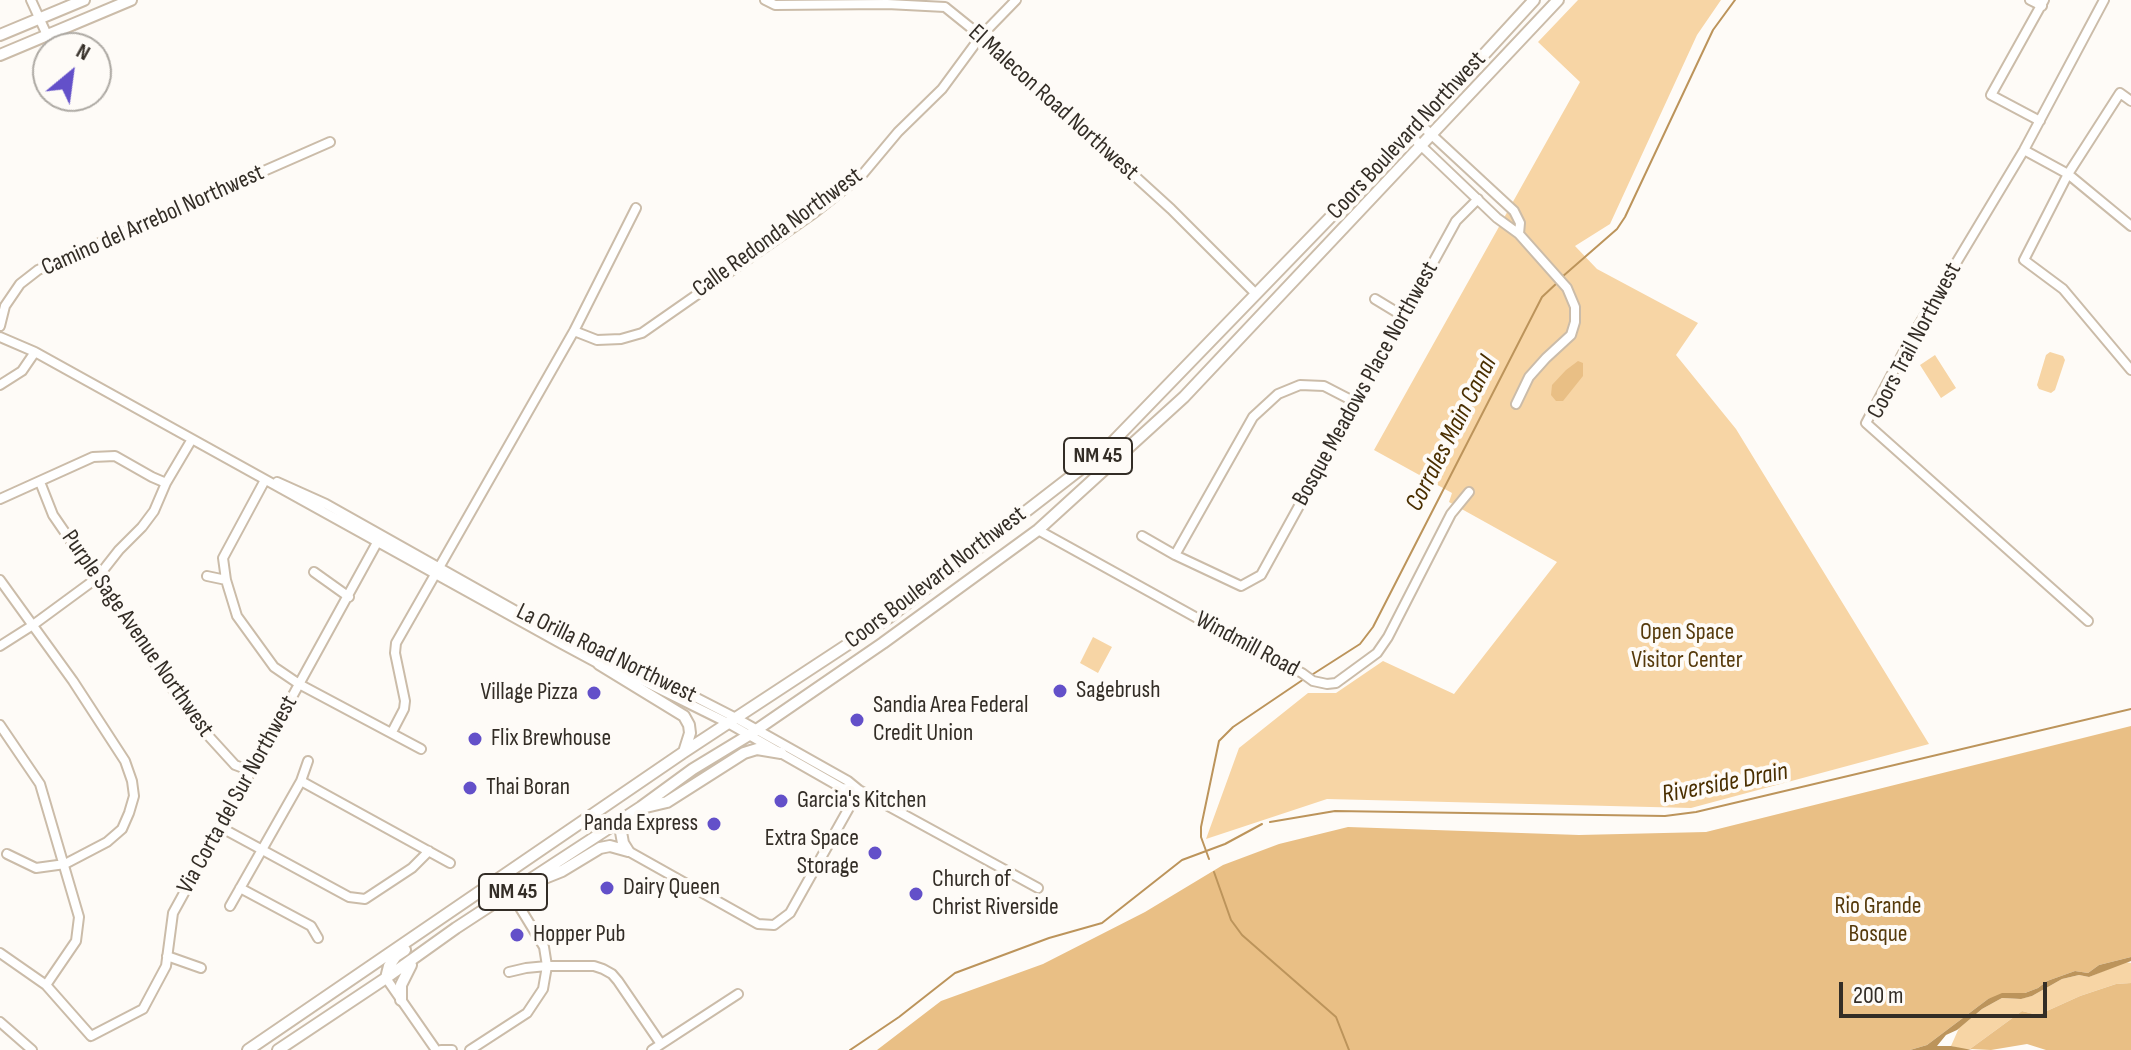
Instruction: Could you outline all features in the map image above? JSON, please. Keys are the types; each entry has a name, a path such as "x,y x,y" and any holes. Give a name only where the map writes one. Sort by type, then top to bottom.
{"main road":[{"path":"0,35 84,0"},
{"path":"54,32 131,0"},
{"name":"Coors Boulevard Northwest","path":"248,1050 684,752 888,618 1104,451 1410,135 1534,0"},
{"name":"Coors Boulevard Northwest","path":"278,1050 693,769 753,732 883,643 1038,530 1184,397 1558,0"},
{"path":"0,55 32,41"},
{"path":"599,664 684,716 690,733 684,752"},
{"path":"628,851 621,832 630,814 667,802 744,753 757,749 781,753"},
{"path":"515,890 562,871 600,848 610,846 628,851"},
{"path":"386,978 396,956 495,888 509,872"},
{"path":"401,1000 405,973 416,957"}],"street":[{"path":"31,0 46,32"},
{"name":"El Malecon Road Northwest","path":"765,0 775,5 792,6 887,4 945,7 1171,209 1256,294"},
{"name":"Calle Redonda Northwest","path":"574,331 597,340 621,339 642,333 814,213 862,175 898,132 942,89 981,36 1016,0"},
{"path":"2030,0 2043,3 1991,95 2040,121"},
{"name":"Coors Trail Northwest","path":"2088,621 1866,423 1911,338 2024,150 2104,0"},
{"path":"2131,101 2120,93 2068,174 2024,260 2063,289 2131,370"},
{"path":"1420,124 1514,211 1520,223 1519,234"},
{"path":"1410,135 1497,218 1519,234 1567,288 1575,307 1571,335 1529,377 1516,404"},
{"name":"Camino del Arrebol Northwest","path":"0,326 5,306 20,284 38,270 330,142"},
{"path":"2024,150 2068,174 2131,226"},
{"name":"Bosque Meadows Place Northwest","path":"1175,555 1241,586 1261,575 1456,221 1478,199"},
{"path":"392,732 405,701 395,653 396,643 574,331 636,208"},
{"path":"1375,299 1403,316"},
{"name":"La Orilla Road Northwest","path":"0,337 35,352 599,664 623,671 732,720"},
{"path":"0,385 22,371 35,352"},
{"path":"1142,536 1175,555 1253,417 1278,394 1300,385 1324,386 1355,402"},
{"path":"0,646 97,578 154,511 166,483 192,439"},
{"path":"0,499 93,457 115,456 166,483"},
{"path":"265,480 223,558 237,616 274,667 299,684 421,749"},
{"name":"Purple Sage Avenue Northwest","path":"40,482 53,515 194,720 235,765 251,771"},
{"name":"Windmill Road","path":"1038,530 1313,681 1327,684 1336,683 1377,653 1451,514 1469,492"},
{"name":"Via Corta del Sur Northwest","path":"46,985 91,1036 143,1009 166,966 173,913 379,540"},
{"path":"314,572 349,597"},
{"name":"La Orilla Road Northwest","path":"436,572 582,648 617,657 848,781 859,790 1038,888"},
{"path":"207,576 226,580"},
{"path":"0,580 125,761 134,796 122,829 107,842 65,864 36,868 7,854"},
{"path":"0,725 40,784 79,917 76,941 46,985 0,953"},
{"name":"La Orilla Road Northwest","path":"753,732 781,753 842,788 859,790"},
{"path":"230,906 301,781 308,761"},
{"path":"301,781 450,863"},
{"path":"628,851 758,924 774,925 790,913 859,790"},
{"path":"220,827 349,897 365,899 412,868 429,851"},
{"path":"240,888 311,926 318,938"},
{"path":"470,1050 527,1013 543,989 546,953 515,890"},
{"path":"167,956 201,968"},
{"path":"509,972 547,966 594,966 612,974 661,1044"},
{"path":"386,978 438,1050 452,1050"},
{"path":"652,1050 738,994"},
{"path":"0,1022 32,1050"}],"green space":[{"name":"Open Space Visitor Center","path":"1578,0 1721,0 1697,35 1610,224 1575,246 1597,269 1698,323 1676,355 1736,429 1929,744 1691,808 1327,799 1206,839 1239,748 1308,693 1336,693 1383,661 1454,694 1557,562 1449,502 1452,493 1374,450 1580,82 1538,42"},
{"path":"2050,352 2063,356 2065,360 2055,390 2051,393 2039,389 2037,385 2046,355"},
{"path":"1935,355 1956,388 1941,398 1920,365"},
{"path":"1578,361 1583,363 1583,376 1563,401 1556,401 1551,395 1552,385"},
{"path":"1093,637 1112,647 1098,673 1080,663"},
{"name":"Rio Grande Bosque","path":"2131,726 2131,957 2099,965 2088,973 2075,971 2025,993 1988,999 1927,1045 1910,1050 877,1050 941,1001 1043,964 1145,912 1223,865 1279,844 1348,827 1579,835 1706,832"},
{"path":"2125,962 2131,963 2131,983 2116,984 2080,996 2038,1015 2022,1011 1970,1049 1951,1046 1959,1028 1982,1009 2002,998 2032,996 2062,979 2079,975 2089,977"},
{"path":"2131,983 2131,1050 2046,1050 2027,1044 1991,1050 1970,1049 2022,1011 2038,1015 2080,996 2116,984"}],"shaded area":[{"path":"2131,957 2131,961 2089,977 2079,975 2062,979 2032,996 2002,998 1946,1035 1937,1046 1972,1050 1910,1050 1927,1045 1988,999 2002,993 2025,993 2075,971 2088,973 2099,965"}],"waterway":[{"name":"Corrales Main Canal","path":"1562,277 1617,229 1625,217 1713,30 1735,0"},
{"name":"Corrales Main Canal","path":"1310,676 1360,644 1373,627 1542,297 1558,282"},
{"name":"Corrales Main Canal","path":"1209,859 1201,837 1201,827 1219,741 1233,727 1304,679"},
{"name":"Riverside Drain","path":"1270,822 1335,811 1665,816 1696,812 2131,709"},
{"path":"850,1050 955,973 1049,938 1102,923 1182,860 1225,844 1262,824"},
{"path":"1214,872 1231,920 1242,935 1336,1017 1349,1050"}],"place":[{"name":"Sagebrush","path":"1060,691"},
{"name":"Village Pizza","path":"594,693"},
{"name":"Sandia Area Federal Credit Union","path":"857,720"},
{"name":"Flix Brewhouse","path":"475,739"},
{"name":"Thai Boran","path":"470,788"},
{"name":"Garcia's Kitchen","path":"781,801"},
{"name":"Panda Express","path":"714,824"},
{"name":"Extra Space Storage","path":"875,853"},
{"name":"Dairy Queen","path":"607,888"},
{"name":"Church of Christ Riverside","path":"916,894"},
{"name":"Hopper Pub","path":"517,935"}]}
